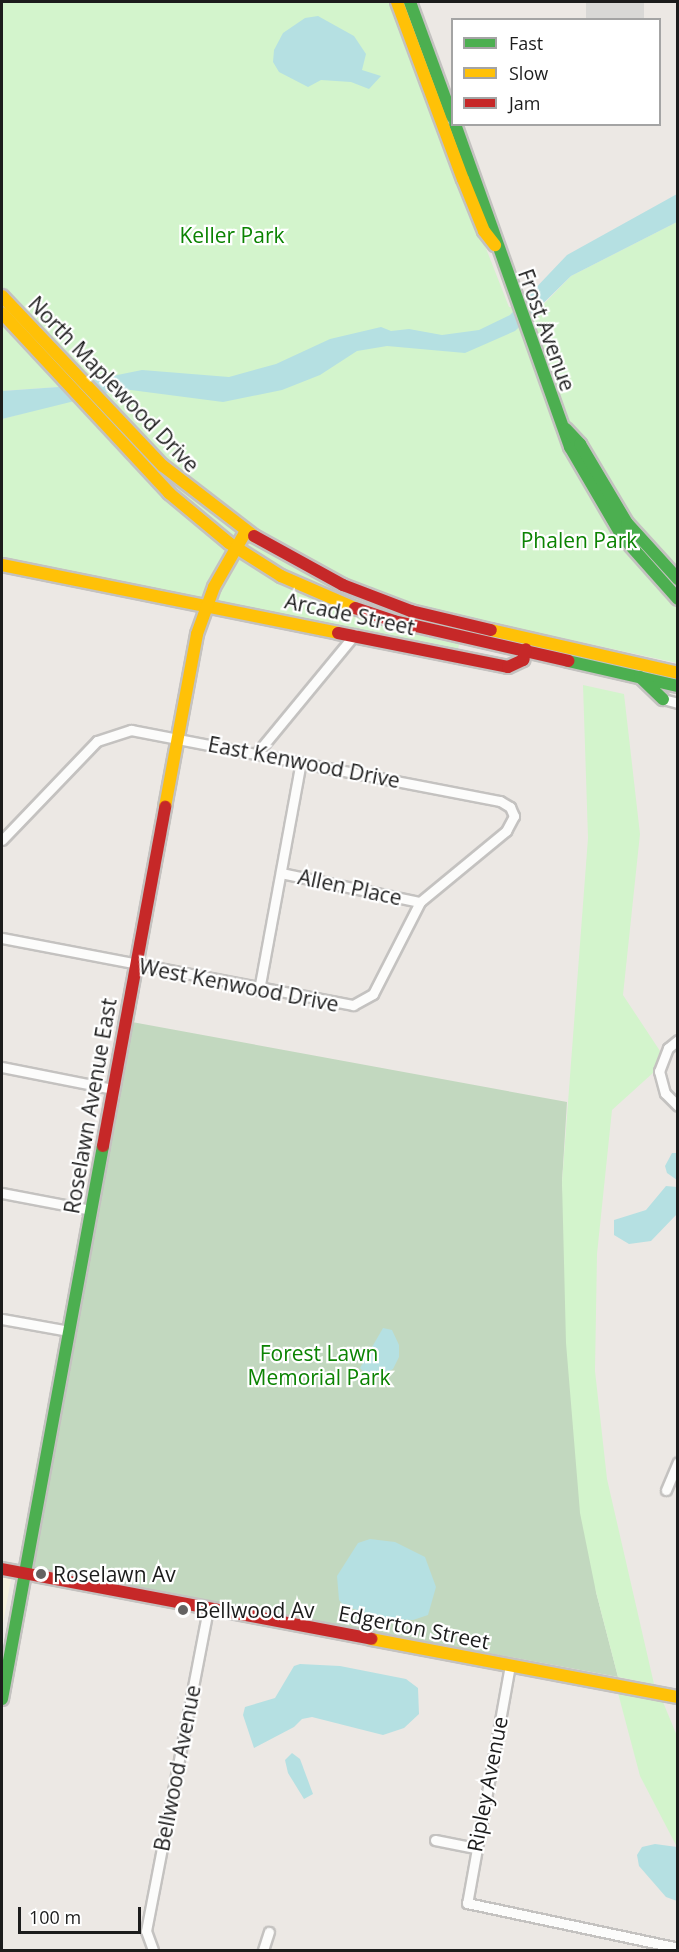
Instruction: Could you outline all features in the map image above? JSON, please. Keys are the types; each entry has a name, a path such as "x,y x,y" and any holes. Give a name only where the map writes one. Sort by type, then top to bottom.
{"street":[{"name":"Frost Avenue","path":"397,2 480,220 496,247"},
{"path":"410,2 451,112"},
{"name":"Frost Avenue","path":"456,126 530,342 589,486 622,536 678,599"},
{"name":"North Maplewood Drive","path":"2,296 114,417 163,466 246,531 311,569 377,599 527,644"},
{"name":"North Maplewood Drive","path":"2,313 169,493 235,548 304,588 369,613 527,644"},
{"name":"Frost Avenue","path":"563,426 580,444 627,523 678,579"},
{"name":"Roselawn Avenue East","path":"2,1699 177,737 206,604 246,531"},
{"name":"Arcade Street","path":"2,565 355,634 508,667 523,660 527,644"},
{"path":"257,753 355,634"},
{"path":"527,644 634,671 678,686"},
{"path":"634,671 678,673"},
{"path":"634,671 663,699 678,703"},
{"name":"East Kenwood Drive","path":"2,840 105,736 131,730 177,737 500,801 510,807 513,816 511,827 420,902"},
{"path":"259,990 301,762"},
{"name":"Allen Place","path":"281,873 420,902"},
{"name":"West Kenwood Drive","path":"2,938 341,1006 365,1000 373,994 420,902"},
{"path":"678,1040 668,1048 659,1071 665,1094 678,1106"},
{"path":"2,1067 113,1089"},
{"path":"2,1193 91,1210"},
{"path":"2,1318 69,1331"},
{"path":"666,1490 678,1462"},
{"name":"Edgerton Street","path":"2,1569 678,1697"},
{"name":"Bellwood Avenue","path":"153,1950 147,1943 147,1928 208,1608"},
{"name":"Ripley Avenue","path":"510,1665 475,1848 467,1903 678,1948"},
{"path":"435,1840 475,1848"},
{"path":"263,1950 269,1932"}],"shaded area":[{"path":"586,2 644,2 644,18 586,18"},
{"path":"2,1577 11,1579 2,1629"}],"green space":[{"name":"Keller Park","path":"2,2 394,2 407,47 509,307 539,309 571,276 677,222 677,663 466,617 458,649 2,559 2,419 72,400 58,387 2,391"},
{"path":"583,685 624,694 640,834 623,995 660,1051 654,1072 612,1110 597,1254 595,1371 607,1479 654,1684 618,1677 596,1592 580,1513 566,1343 562,1182 588,838"},
{"name":"Forest Lawn Memorial Park","path":"132,1022 567,1102 562,1182 596,1592 618,1677 31,1568"},
{"path":"618,1693 663,1702 677,1736 677,1847 640,1776"}],"water":[{"path":"318,16 354,36 366,54 362,70 381,76 369,89 351,82 321,80 308,87 279,72 273,62 274,50 283,33 305,18"},
{"path":"677,194 677,222 571,276 515,331 465,353 387,346 357,351 320,375 282,390 223,402 123,389 2,419 2,391 58,387 142,370 229,377 276,364 330,339 381,327 391,331 409,329 442,335 479,330 510,315 567,255"},
{"path":"672,1153 677,1153 677,1180 667,1173 665,1166"},
{"path":"666,1186 677,1187 677,1214 651,1241 629,1244 614,1235 614,1220 646,1210"},
{"path":"383,1328 392,1330 399,1345 399,1357 393,1369 372,1380 360,1368"},
{"path":"370,1539 395,1542 425,1557 436,1587 428,1615 413,1620 387,1619 344,1606 339,1600 337,1576 358,1543"},
{"path":"300,1664 340,1666 406,1679 418,1688 419,1714 404,1728 383,1735 312,1717 302,1719 294,1727 254,1748 243,1715 245,1707 275,1698 294,1666"},
{"path":"292,1753 300,1759 313,1794 304,1799 288,1773 285,1760"},
{"path":"655,1844 677,1847 677,1901 666,1897 639,1866 637,1855 642,1847"}],"traffic: fast":[{"path":"410,2 451,114"},
{"path":"456,126 570,447 622,536 678,599"},
{"path":"566,429 580,444 627,523 678,579"},
{"path":"568,661 678,686"},
{"path":"640,677 663,699"},
{"path":"2,1699 103,1146"}],"traffic: slow":[{"path":"397,2 463,179 484,231 495,245"},
{"path":"2,296 163,466 254,536"},
{"path":"2,313 169,493 229,543 281,576 355,608"},
{"path":"165,807 197,634 214,587 246,531"},
{"path":"2,565 338,633"},
{"path":"491,630 678,673"},
{"path":"371,1639 678,1697"}],"traffic: jam":[{"path":"254,536 343,585 411,611 491,630"},
{"path":"355,608 394,621 568,661"},
{"path":"338,633 508,667 523,660 526,649"},
{"path":"103,1146 165,807"},
{"path":"2,1569 371,1639"}],"place":[{"name":"Roselawn Av","path":"41,1574"},
{"name":"Bellwood Av","path":"183,1610"}],"park label":[{"name":"Phalen Park","path":"579,540"}]}
